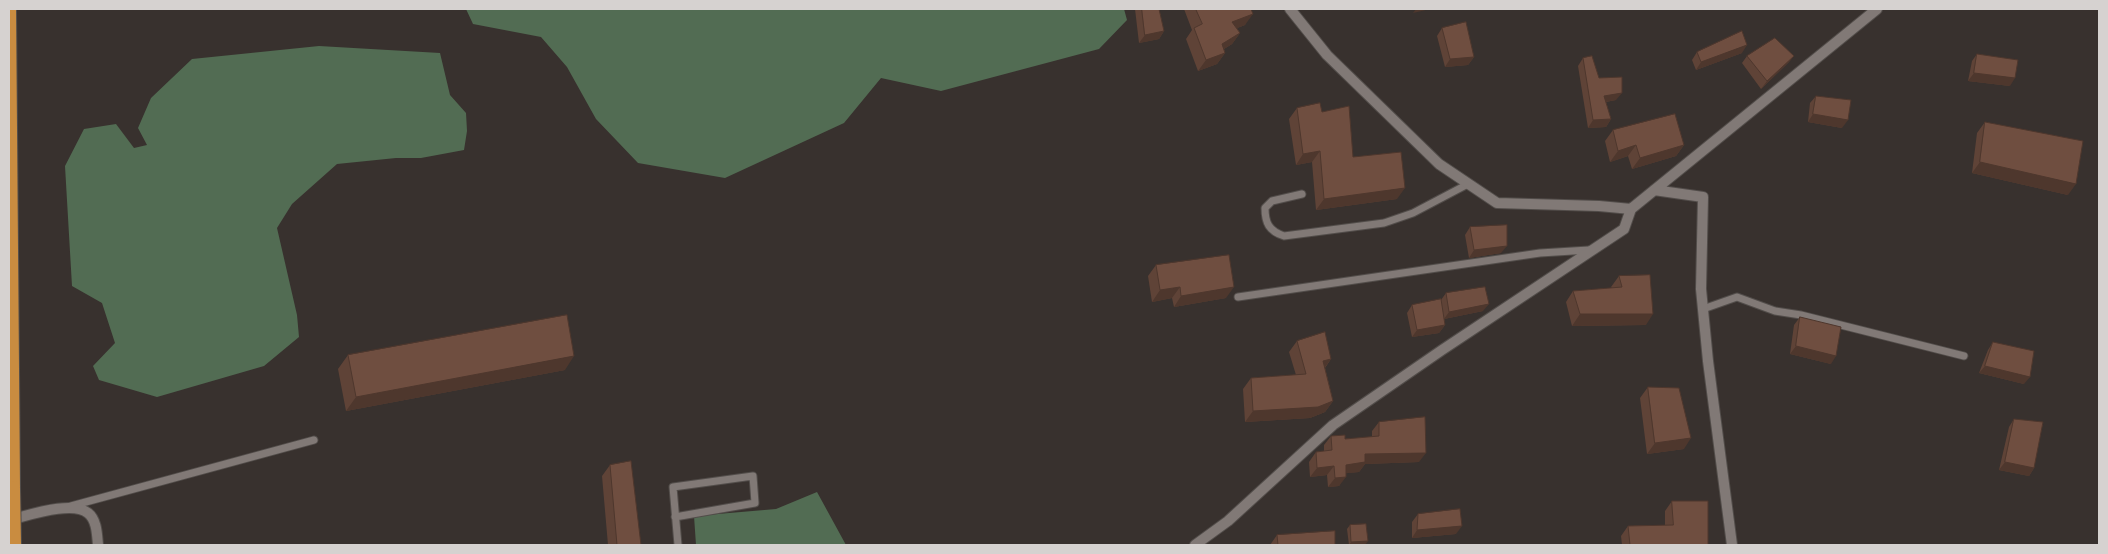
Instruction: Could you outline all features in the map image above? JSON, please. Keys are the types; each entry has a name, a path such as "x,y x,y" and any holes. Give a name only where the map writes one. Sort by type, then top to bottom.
{"highway":[{"path":"9,9 14,545"}],"street":[{"path":"1290,9 1327,55 1439,164 1498,203 1599,206 1630,210"},
{"path":"1195,545 1228,521 1333,426 1442,350 1624,229 1630,210 1877,9"},
{"path":"1654,190 1703,197 1701,289 1732,545"},
{"path":"9,520 70,506 88,513 97,528 98,545"}],"lane":[{"path":"1302,194 1272,200 1265,208 1265,222 1274,233 1284,236 1384,223 1413,213 1468,184"},
{"path":"1238,297 1540,253 1592,250"},
{"path":"1703,309 1737,297 1775,311 1801,315 1964,356"},
{"path":"70,506 314,440"},
{"path":"675,517 755,503 753,476 673,487 675,517 678,545"}],"green space":[{"path":"466,9 1124,9 1127,20 1099,49 941,91 881,78 844,123 725,178 638,163 596,119 567,67 541,37 473,24"},
{"path":"319,46 440,53 450,95 466,113 467,131 464,150 421,158 396,158 337,164 292,204 277,228 297,315 299,337 264,366 157,397 99,380 93,366 115,343 102,303 72,286 65,166 84,129 116,124 134,148 147,145 138,128 151,98 192,59"},
{"path":"817,492 846,545 696,545 694,516 776,509"}],"building":[{"path":"1142,9 1159,9 1164,31 1145,35"},
{"path":"1196,9 1251,9 1253,14 1232,22 1240,33 1222,44 1225,53 1206,60 1194,28 1202,24"},
{"path":"1466,22 1474,57 1450,59 1442,28"},
{"path":"1742,31 1747,45 1701,62 1697,52"},
{"path":"1775,38 1794,56 1767,81 1747,56"},
{"path":"1977,54 2018,60 2015,78 1974,73"},
{"path":"1592,56 1599,78 1622,77 1622,93 1604,96 1611,119 1593,120 1583,58"},
{"path":"1816,96 1851,100 1848,120 1813,114"},
{"path":"1320,103 1322,112 1349,106 1353,157 1401,152 1405,188 1324,199 1320,151 1303,154 1297,108"},
{"path":"1675,114 1684,145 1640,158 1636,145 1618,151 1613,130"},
{"path":"1985,122 2083,141 2076,184 1980,162"},
{"path":"1507,225 1507,246 1474,250 1470,227"},
{"path":"1229,255 1234,287 1181,296 1180,287 1160,290 1156,265"},
{"path":"1650,275 1653,314 1580,314 1573,291 1622,287 1619,276"},
{"path":"1485,287 1489,304 1449,312 1446,293"},
{"path":"1441,299 1445,325 1417,330 1412,305"},
{"path":"567,315 574,356 356,397 348,355"},
{"path":"1800,317 1841,327 1836,356 1796,346"},
{"path":"1325,332 1331,359 1323,361 1333,401 1318,407 1253,411 1251,378 1306,374 1297,341"},
{"path":"1993,342 2034,351 2030,377 1985,366"},
{"path":"1648,387 1679,388 1691,438 1655,443"},
{"path":"1425,417 1426,453 1365,454 1365,462 1346,465 1346,477 1335,478 1334,466 1317,468 1316,452 1332,450 1331,436 1345,435 1345,439 1379,436 1379,422"},
{"path":"2014,419 2043,422 2034,468 2005,462"},
{"path":"631,461 641,545 617,545 610,465"},
{"path":"1672,501 1708,501 1708,545 1630,545 1628,526 1673,525"},
{"path":"1460,509 1462,526 1417,530 1418,514"},
{"path":"1366,524 1368,541 1351,542 1350,525"},
{"path":"1335,531 1335,545 1278,545 1277,535"}]}
